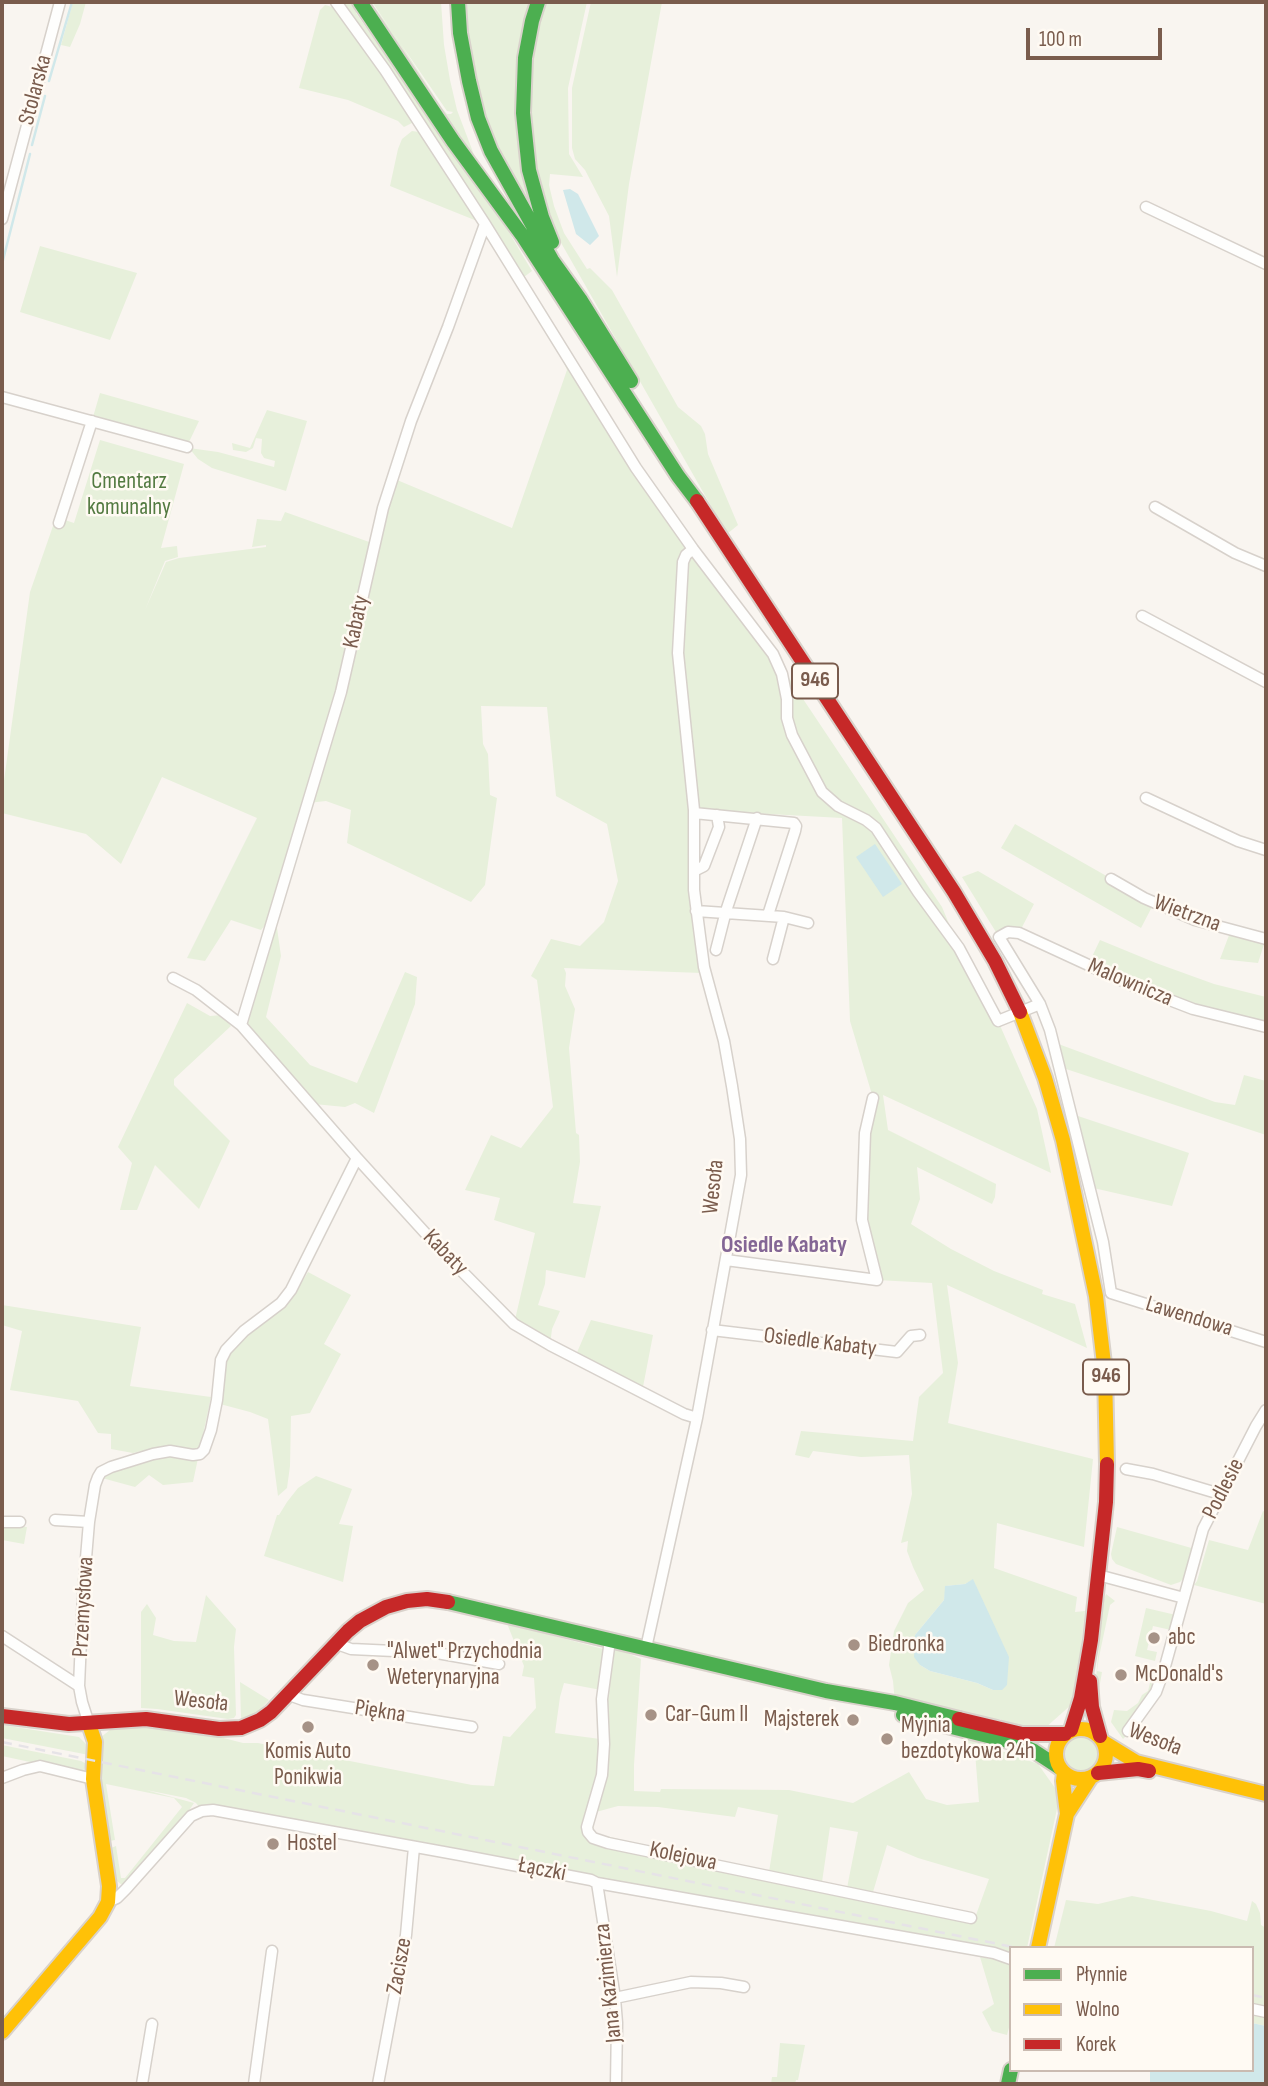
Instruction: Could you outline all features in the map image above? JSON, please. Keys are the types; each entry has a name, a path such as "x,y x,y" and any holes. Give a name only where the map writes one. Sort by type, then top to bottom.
{"main road":[{"path":"360,2 453,141 522,235"},
{"path":"447,2 450,46 468,122 522,235"},
{"path":"458,2 469,81 478,117 491,151 533,229 580,299"},
{"path":"538,2 523,80 523,123 529,170 541,217 580,299"},
{"name":"946","path":"522,235 954,892 989,950 1020,1012 1045,1078 1063,1140 1102,1334 1108,1438 1106,1502 1091,1640 1081,1698 1068,1732"},
{"name":"946","path":"580,299 685,472 701,506"},
{"name":"Wesoła","path":"2,1716 69,1724 146,1719 230,1730 241,1728 260,1720 289,1695 359,1621 376,1611 408,1601 427,1599 453,1602 839,1694 888,1702 1022,1734 1068,1732"},
{"name":"946","path":"1091,1640 1090,1697 1102,1740"},
{"name":"Wesoła","path":"839,1694 878,1709 1016,1743 1034,1751 1062,1771"},
{"path":"2,2032 100,1917 108,1902 109,1886 93,1779 95,1741 89,1724"},
{"path":"1038,1946 1067,1814 1062,1771 1057,1762 1057,1747 1068,1732 1087,1729 1102,1740 1106,1759 1067,1814"},
{"name":"Wesoła","path":"1102,1740 1136,1762 1266,1794"},
{"name":"Wesoła","path":"1095,1775 1138,1769 1191,1777"},
{"path":"1062,1771 1080,1779 1095,1775"}],"street":[{"name":"Stolarska","path":"2,219 60,2"},
{"path":"336,2 385,70 485,224 636,468 693,549 774,654 782,674 787,699 787,718 792,735 822,792 838,806 876,828 959,948 998,1021 1040,1004"},
{"path":"1146,207 1266,264"},
{"name":"Kabaty","path":"241,1025 341,692 383,508 411,421 436,361 485,224"},
{"path":"2,397 187,447"},
{"path":"59,523 92,421"},
{"path":"1155,508 1235,553 1266,566"},
{"name":"Wesoła","path":"646,1648 697,1418 740,1185 740,1139 724,1041 704,967 696,911 694,812 678,653 683,562 693,549"},
{"path":"1142,616 1266,682"},
{"path":"1146,798 1227,836 1266,849"},
{"path":"694,812 790,821 796,826 768,915"},
{"path":"694,871 704,866 719,827 717,815"},
{"path":"716,950 757,818"},
{"name":"Wietrzna","path":"1111,879 1144,898 1195,920 1266,939"},
{"path":"696,911 768,915 808,923"},
{"path":"773,958 784,917"},
{"name":"Malownicza","path":"1040,1004 999,937 1008,932 1019,933 1136,987 1193,1009 1266,1027"},
{"name":"Kabaty","path":"173,978 196,990 241,1025 437,1246 514,1324 660,1402 697,1418"},
{"name":"Lawendowa","path":"1040,1004 1050,1030 1072,1114 1103,1242 1111,1293 1266,1342"},
{"path":"726,1260 877,1280 862,1220 865,1133 873,1098"},
{"name":"Przemysłowa","path":"89,1724 79,1686 89,1522 95,1485 101,1472 153,1454 170,1451 192,1455 200,1454 204,1450 217,1400 221,1360 226,1350 244,1331 281,1303 292,1290 357,1158"},
{"name":"Osiedle Kabaty","path":"712,1330 897,1352 911,1336 920,1335"},
{"name":"Podlesie","path":"1128,1731 1156,1692 1203,1529 1266,1410"},
{"path":"1126,1469 1153,1474 1220,1494"},
{"path":"55,1520 89,1522"},
{"path":"2,1522 20,1522"},
{"path":"1098,1575 1184,1598"},
{"path":"2,1636 79,1686"},
{"name":"Kolejowa","path":"610,1640 602,1699 602,1775 587,1827 587,1832 593,1838 971,1918"},
{"path":"337,1644 351,1649 437,1653 499,1664"},
{"name":"Piękna","path":"289,1695 303,1700 472,1727"},
{"path":"2,1778 40,1766 93,1779"},
{"name":"Łączki","path":"108,1902 126,1889 191,1816 202,1811 235,1813 583,1878 597,1883 994,1953 1009,1958"},
{"name":"Zacisze","path":"378,2084 406,1935 414,1847"},
{"name":"Jana Kazimierza","path":"597,1883 615,1998 616,2084"},
{"path":"254,2084 272,1951"},
{"path":"615,1998 691,1982 744,1987"},
{"path":"142,2084 152,2024"}],"green space":[{"path":"73,2 86,2 70,47 61,45"},
{"path":"340,2 354,2 359,10 356,13 504,224 532,271 524,277 467,187 456,179"},
{"path":"367,2 371,2 392,31 372,2 441,2 450,80 457,110 476,160","holes":["400,43 447,111 453,112 451,114 447,114 442,108"]},
{"path":"463,2 534,2 524,42 541,227 518,192 481,107"},
{"path":"545,2 587,2 568,88 569,154 583,177 550,174 549,185 554,206 564,233 587,269 590,268 612,290 678,407 701,426 708,454 738,525 727,534 560,241 540,190 531,123 532,64 537,28"},
{"path":"591,2 662,2 629,184 617,277 609,216 585,170 575,159 572,148 572,88"},
{"path":"325,5 336,10 370,53 414,122 404,127 398,121 348,100 299,88 320,10"},
{"path":"412,131 419,132 477,221 390,186 402,139"},
{"path":"40,246 137,273 110,340 20,312"},
{"name":"Cmentarz komunalny","path":"560,354 636,468 773,654 942,907 959,948 998,1021 1037,1109 1051,1173 883,1095 888,1130 996,1184 992,1204 917,1167 920,1199 911,1224 994,1271 1043,1290 1042,1294 1075,1304 1087,1348 947,1285 958,1363 948,1423 1093,1459 1084,1547 997,1523 994,1568 1077,1597 1075,1612 1085,1611 1077,1685 1072,1704 1044,1729 1022,1734 1000,1719 967,1720 895,1703 889,1665 894,1631 908,1603 924,1590 907,1551 908,1541 901,1543 912,1494 909,1455 861,1457 813,1451 809,1458 795,1455 801,1431 913,1441 919,1397 943,1373 932,1283 877,1280 862,1220 865,1133 873,1098 850,1021 842,818 695,810 702,973 564,968 565,986 575,1009 569,1048 580,1162 573,1203 601,1206 585,1278 546,1270 545,1284 538,1305 560,1311 552,1329 550,1345 514,1324 535,1233 494,1220 500,1198 465,1190 491,1135 521,1148 553,1107 537,980 531,976 551,939 580,946 604,922 618,881 607,824 556,796 547,707 481,706 483,744 488,754 490,795 497,798 485,885 471,902 347,843 351,810 326,801 308,803 275,914 281,956 266,1017 310,1065 357,1083 405,972 417,977 415,1004 374,1113 355,1103 345,1107 314,1104 241,1025 273,916 261,930 231,920 205,961 187,958 257,818 162,777 121,864 86,834 2,813 2,795 30,592 53,526 65,520 74,523 100,440 184,464 161,548 177,546 178,557 165,561 145,610 166,562 266,547 252,547 257,519 281,521 285,512 372,543 397,480 512,528 567,370","holes":["973,1580 1007,1678 1007,1685 993,1690 930,1671 920,1665 915,1635 944,1600 946,1586 965,1584"]},
{"path":"100,393 199,421 189,442 93,417"},
{"path":"267,410 307,421 286,491 212,468 198,459 189,448 218,452 274,467 275,461 264,458 261,453 262,439 256,438 253,448 246,452 233,450 232,443 250,448"},
{"path":"1015,824 1154,903 1141,928 1001,848"},
{"path":"978,871 1034,904 1019,933 999,937 962,877"},
{"path":"1231,930 1266,938 1258,963 1220,959"},
{"path":"1100,940 1214,984 1266,997 1266,1025 1193,1009 1088,965"},
{"path":"187,1003 210,1016 222,1015 231,1026 174,1079 174,1085 230,1141 199,1209 155,1165 137,1210 120,1210 132,1163 118,1147"},
{"path":"1053,1042 1215,1102 1235,1105 1244,1075 1266,1081 1266,1135 1060,1067"},
{"path":"1072,1114 1189,1153 1172,1206 1089,1187"},
{"path":"308,1272 351,1295 324,1344 341,1354 310,1413 291,1416 287,1488 278,1496 268,1419 220,1404 224,1361 227,1354 246,1336 291,1300"},
{"path":"2,1305 141,1327 130,1386 211,1397 193,1482 163,1485 149,1475 135,1487 102,1478 108,1470 127,1467 142,1455 141,1451 133,1453 111,1449 111,1434 98,1433 78,1401 10,1390 22,1331 2,1325"},
{"path":"591,1320 653,1335 642,1392 575,1357"},
{"path":"316,1476 352,1489 339,1524 353,1526 343,1582 264,1556 277,1515 298,1488"},
{"path":"1263,1511 1266,1512 1266,1604 1194,1585 1209,1540 1248,1550"},
{"path":"2,1525 27,1527 24,1544 2,1540"},
{"path":"1117,1527 1195,1549 1187,1575 1180,1582 1171,1585 1116,1564 1111,1554"},
{"path":"1106,1594 1115,1601 1110,1605 1097,1671 1102,1672 1099,1689 1095,1689 1103,1602"},
{"path":"206,1595 236,1629 236,1715 228,1719 141,1708 141,1612 147,1604 156,1618 153,1635 174,1641 196,1642"},
{"path":"1146,1608 1176,1615 1171,1630 1153,1626 1147,1650 1157,1652 1155,1661 1135,1656"},
{"path":"509,1624 603,1649 605,1653 601,1690 564,1683 555,1733 600,1739 609,1649 641,1659 634,1791 789,1790 853,1803 909,1772 926,1799 947,1805 979,1802 975,1752 967,1750 962,1737 1038,1764 1060,1795 1027,1946 1009,1946 1009,1959 202,1811 196,1803 186,1798 146,1790 194,1803 126,1884 122,1885 117,1881 111,1848 116,1846 121,1878 125,1878 182,1807 174,1798 106,1784 115,1840 110,1841 95,1742 121,1721 208,1734 243,1743 258,1743 472,1785 494,1786 503,1736 510,1737 536,1708 534,1678 522,1676 524,1666","holes":["618,1806 658,1807 735,1817 738,1807 778,1815 769,1872 596,1834 593,1829 596,1812","830,1827 858,1832 847,1888 822,1882","887,1845 918,1858 989,1879 976,1915 873,1892"]},
{"path":"1152,1668 1157,1671 1157,1678 1150,1693 1123,1728 1127,1735 1123,1739 1111,1722 1114,1710 1127,1711 1138,1703 1148,1691 1151,1679 1153,1680"},
{"path":"240,1682 269,1700 260,1710 241,1719"},
{"path":"2,1725 79,1737 89,1747 89,1755 2,1738"},
{"path":"1082,1737 1095,1742 1100,1755 1095,1768 1082,1773 1069,1768 1064,1755 1069,1742"},
{"path":"2,1745 87,1764 82,1773 2,1756"},
{"path":"1132,1896 1211,1911 1247,1921 1252,1901 1260,1913 1261,1925 1266,1928 1266,2026 1254,2023 1254,1946 1054,1946 1066,1900 1098,1904"},
{"path":"980,1957 1009,1961 1007,2035 992,2031 982,2012 994,2004"},
{"path":"780,2043 805,2045 795,2084 771,2084 772,2077 777,2077"}],"water":[{"path":"570,189 578,194 599,236 590,245 576,234 563,190"},
{"path":"875,844 902,884 883,897 856,857"},
{"path":"973,1579 1009,1657 1007,1685 1002,1690 993,1690 930,1671 914,1657 915,1635 944,1600 945,1586 965,1584"},
{"path":"1254,2023 1266,2026 1266,2084 1150,2084 1150,2072 1254,2072"}],"waterway":[{"path":"49,81 72,2"},
{"path":"32,145 45,96"},
{"path":"2,264 30,154"}],"railway":[{"path":"2,1742 1009,1946"},
{"path":"1254,1995 1266,1998"}],"traffic: fast":[{"path":"360,2 453,141 522,235 678,476 697,501"},
{"path":"458,2 460,33 469,81 478,118 491,151 552,260 580,299 631,381"},
{"path":"538,2 525,58 523,113 529,170 552,242"},
{"path":"448,1602 826,1691 895,1703 959,1719"},
{"path":"903,1715 1016,1743 1060,1768"},
{"path":"1008,2084 1011,2072"}],"traffic: slow":[{"path":"1020,1012 1045,1078 1063,1140 1096,1296 1105,1372 1107,1464"},
{"path":"2,2032 100,1917 108,1902 109,1886 93,1779 95,1742 89,1724"},
{"path":"1071,1730 1091,1730 1105,1744 1106,1754 1105,1764 1091,1778 1071,1778 1057,1764 1057,1744 1071,1730"},
{"path":"1105,1743 1136,1762 1266,1794"},
{"path":"1038,1946 1067,1814 1064,1773"},
{"path":"1067,1814 1091,1777"}],"traffic: jam":[{"path":"697,501 954,892 995,961 1020,1012"},
{"path":"1071,1730 1081,1698 1091,1640 1106,1502 1107,1464"},
{"path":"2,1716 69,1724 146,1719 219,1729 241,1728 271,1712 360,1621 386,1607 407,1601 427,1599 448,1602"},
{"path":"1090,1681 1092,1707 1100,1736"},
{"path":"959,1719 1022,1734 1065,1734"},
{"path":"1098,1773 1138,1769 1149,1771"}],"place":[{"name":"abc","path":"1154,1638"},
{"name":"Biedronka","path":"854,1645"},
{"name":"\"Alwet\" Przychodnia Weterynaryjna","path":"373,1665"},
{"name":"McDonald's","path":"1121,1675"},
{"name":"Car-Gum II","path":"651,1715"},
{"name":"Majsterek","path":"853,1720"},
{"name":"Komis Auto Ponikwia","path":"308,1727"},
{"name":"Myjnia bezdotykowa 24h","path":"887,1739"},
{"name":"Hostel","path":"273,1844"}],"district":[{"name":"Osiedle Kabaty","path":"784,1246"}]}
